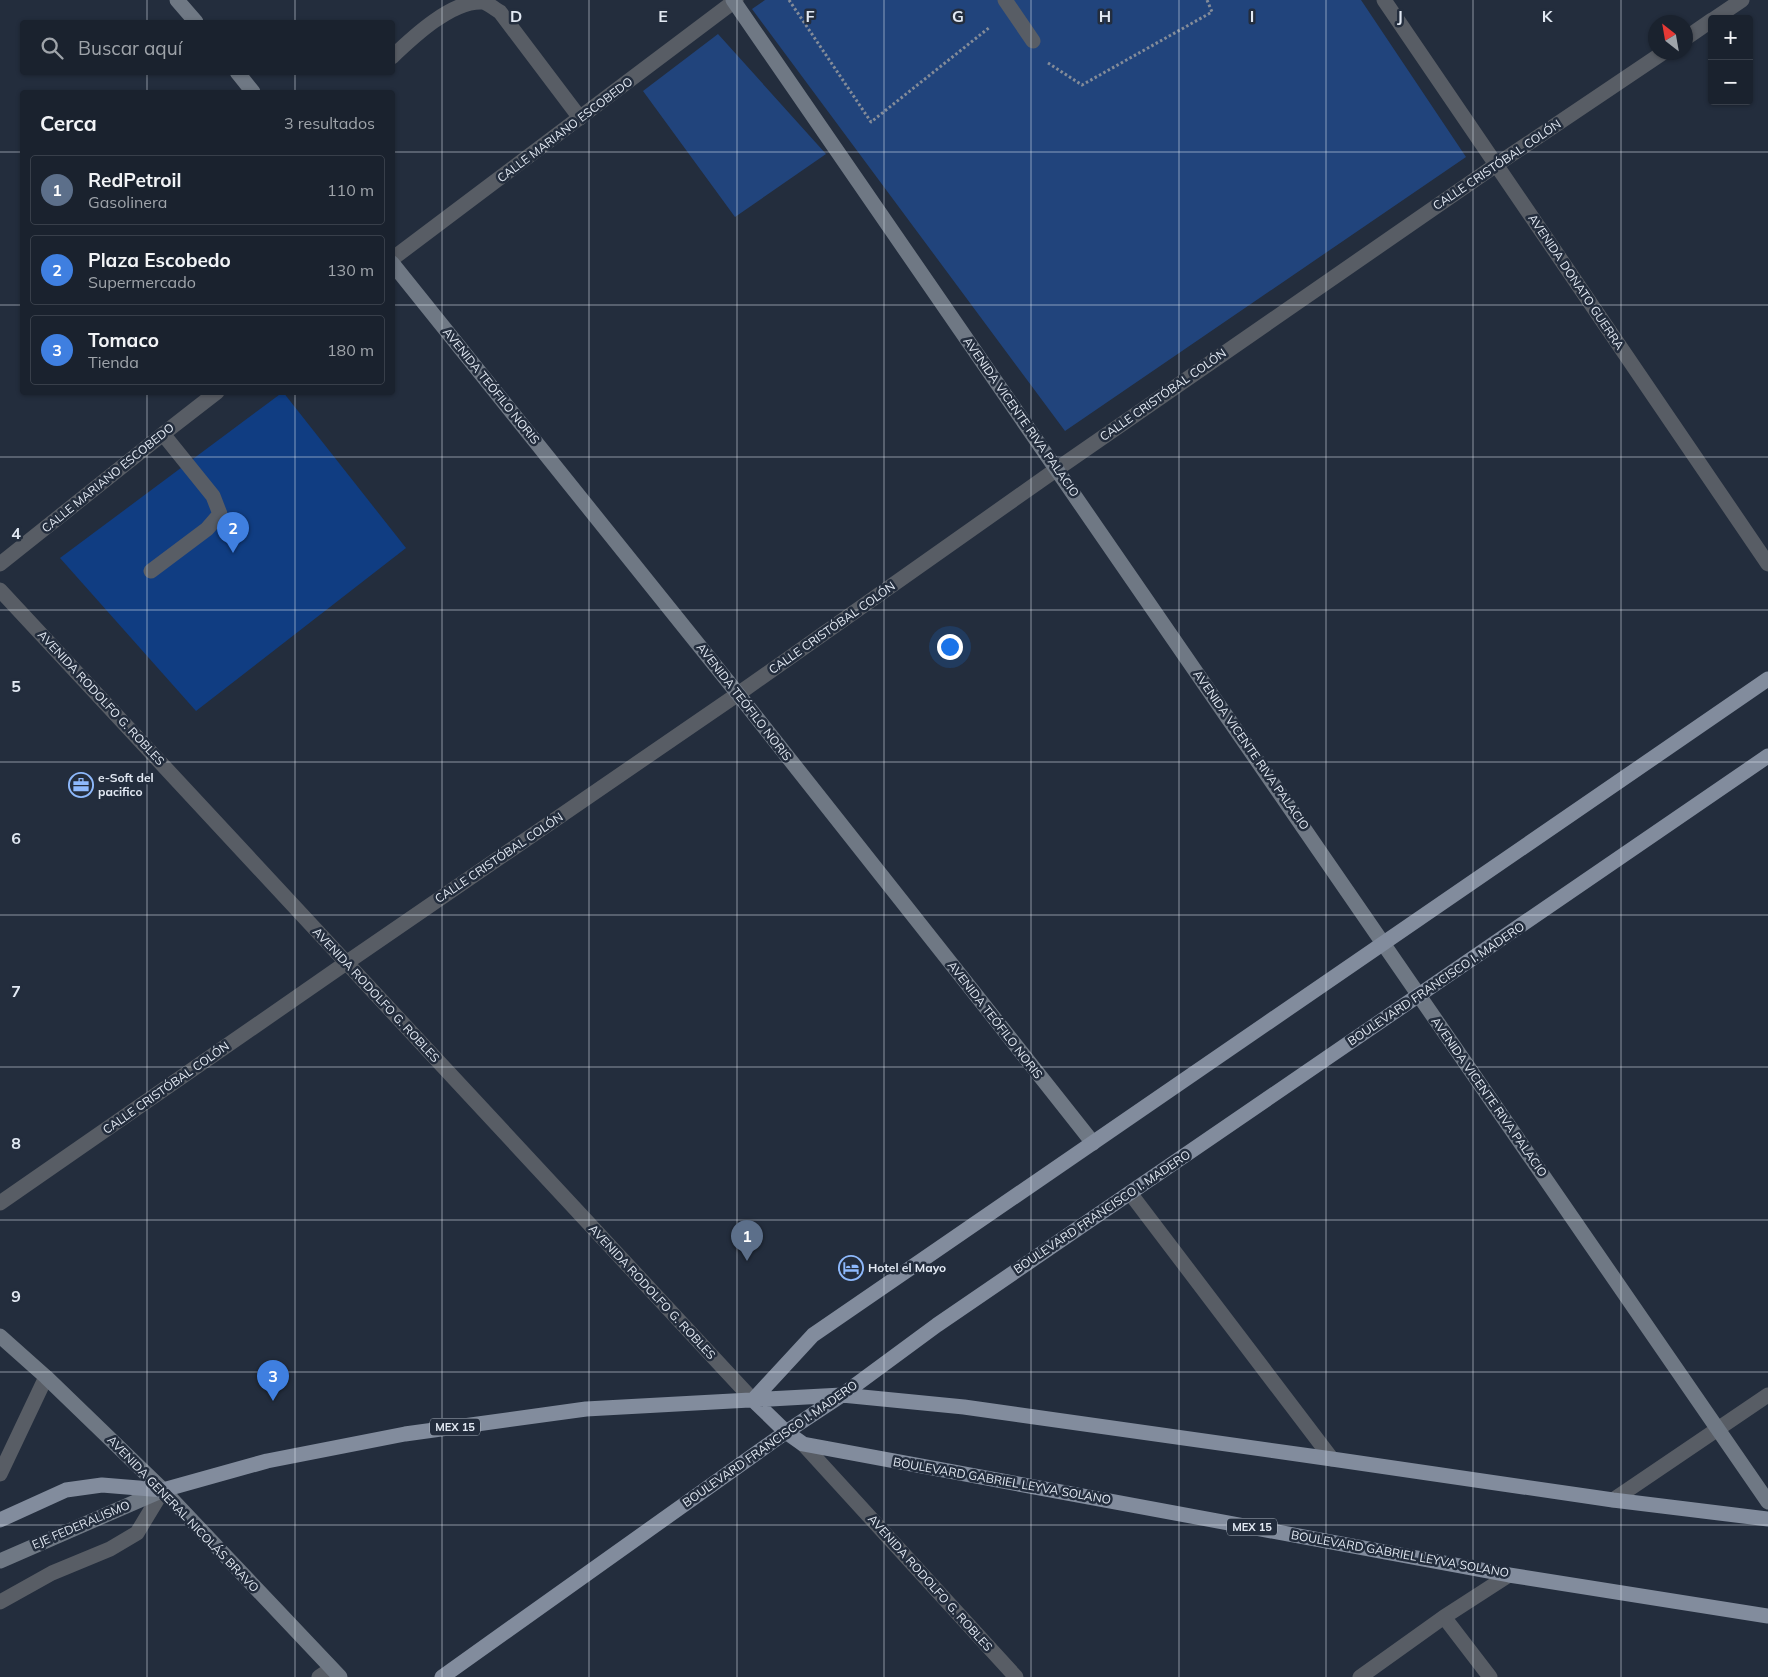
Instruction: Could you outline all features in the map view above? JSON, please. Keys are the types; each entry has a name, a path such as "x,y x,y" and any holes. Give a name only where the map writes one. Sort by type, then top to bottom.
{"main road":[{"path":"177,0 194,20"},
{"name":"AVENIDA VICENTE RIVA PALACIO","path":"735,0 1768,1502"},
{"path":"239,75 251,90"},
{"name":"AVENIDA TEÓFILO NORIS","path":"395,265 1093,1143"},
{"path":"753,1400 813,1335 1768,679"},
{"name":"BOULEVARD FRANCISCO I. MADERO","path":"442,1677 786,1432 842,1395 937,1325 1768,756"},
{"name":"AVENIDA GENERAL NICOLÁS BRAVO","path":"0,1336 46,1377 163,1490 330,1674"},
{"name":"MEX 15","path":"0,1520 66,1490 102,1485 163,1490 267,1461 405,1434 586,1409 842,1395 964,1407 1332,1458 1613,1500 1768,1518"},
{"name":"BOULEVARD GABRIEL LEYVA SOLANO","path":"753,1400 786,1432 803,1444 1509,1575 1768,1616"},
{"name":"EJE FEDERALISMO","path":"0,1561 163,1490"}],"street":[{"path":"395,54 442,12 466,0 483,2 500,12 580,118"},
{"name":"CALLE MARIANO ESCOBEDO","path":"395,259 735,0"},
{"path":"1006,0 1033,41"},
{"name":"AVENIDA DONATO GUERRA","path":"1384,0 1768,564"},
{"path":"1720,15 1742,0"},
{"path":"1693,33 1708,23"},
{"name":"CALLE CRISTÓBAL COLÓN","path":"0,1203 738,694 1056,469 1496,165 1652,60"},
{"name":"CALLE MARIANO ESCOBEDO","path":"0,564 213,395"},
{"path":"151,571 207,528 220,514 213,496 163,434"},
{"name":"AVENIDA RODOLFO G. ROBLES","path":"0,590 753,1400"},
{"path":"1130,1193 1332,1458"},
{"path":"0,1474 46,1377"},
{"path":"1613,1500 1768,1395"},
{"name":"AVENIDA RODOLFO G. ROBLES","path":"803,1444 1016,1677"},
{"path":"0,1602 52,1573 110,1549 137,1533 163,1490"},
{"path":"1360,1677 1444,1617 1509,1575"},
{"path":"1444,1617 1490,1677"}],"path":[{"path":"789,0 871,122 991,26 987,20"},
{"path":"1040,58 1082,85 1212,12 1207,0"}],"shaded area":[{"path":"765,0 1361,0 1466,157 1065,431 752,9"},
{"path":"718,34 826,154 735,217 643,91"}],"building":[{"path":"279,395 285,395 406,548 196,711 60,558"}],"place":[{"name":"Plaza Escobedo","path":"233,553"},
{"name":"e-Soft del pacifico","path":"81,785"},
{"name":"RedPetroil","path":"747,1261"},
{"name":"Hotel el Mayo","path":"851,1268"},
{"name":"Tomaco","path":"273,1401"}]}
